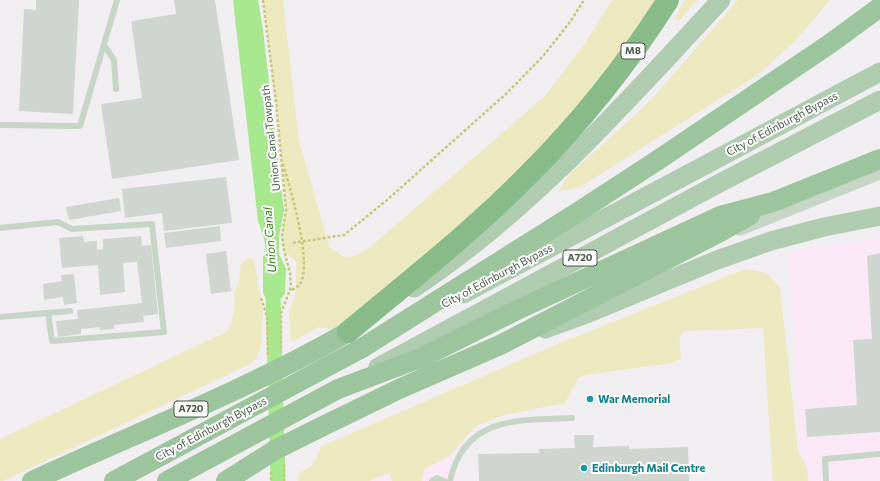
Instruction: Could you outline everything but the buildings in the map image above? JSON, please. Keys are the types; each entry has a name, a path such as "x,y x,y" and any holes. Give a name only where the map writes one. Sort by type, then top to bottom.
{"highway":[{"name":"M8","path":"348,332 434,261 529,175 595,101 630,55 668,0"},
{"path":"362,348 652,164 801,64 880,7"},
{"path":"338,389 423,357 515,310 720,216 773,202 880,159"},
{"path":"226,481 275,450 399,389 500,345 720,232 773,202"},
{"name":"A720","path":"32,481 266,376 348,332"},
{"name":"City of Edinburgh Bypass","path":"114,481 362,348"},
{"name":"City of Edinburgh Bypass","path":"167,481 338,389"}],"main road":[{"name":"A720","path":"348,332 442,269 492,231 594,137 721,0"},
{"name":"City of Edinburgh Bypass","path":"362,348 880,72"},
{"name":"City of Edinburgh Bypass","path":"338,389 714,186 880,100"},
{"path":"500,345 589,313 717,260 771,241 824,227 880,216"}],"street":[{"path":"689,248 880,172"}],"lane":[{"path":"0,125 80,126 117,0"},
{"path":"104,45 114,60 116,89"},
{"path":"0,228 58,222 72,229 152,224 164,332 52,341 48,313"},
{"path":"0,317 70,311"},
{"path":"450,481 452,469 464,448 480,432 503,423 572,418"},
{"path":"826,481 825,459 880,454"},
{"path":"432,481 437,478 444,481"}],"path":[{"name":"Union Canal Towpath","path":"263,0 276,102 286,210 282,236 290,273 290,291 287,298"},
{"path":"292,243 344,235 387,200 507,93 544,56 570,22 584,0"},
{"path":"281,159 296,206 304,269 301,283 290,291"}],"shaded area":[{"path":"263,0 283,0 299,141 329,246 343,256 351,257 367,250 544,97 584,45 612,0 668,0 603,91 348,332 319,327 291,342 289,313 296,291 296,262 284,250 282,236 286,210 276,102"},
{"path":"684,0 697,0 679,21 675,18"},
{"path":"738,0 830,0 796,40 759,74 580,187 559,191 568,176 651,100"},
{"path":"880,237 880,481 803,481 788,253"},
{"path":"251,258 254,260 263,312 262,340 257,358 250,364 3,481 0,481 0,439 228,331 232,321 235,302 234,292 239,283 241,263"},
{"path":"745,269 767,273 780,288 798,451 807,468 808,481 773,481 763,328 684,331 679,339 681,359 672,363 586,375 578,378 565,403 504,415 476,426 449,456 424,469 422,481 392,481 389,473 369,481 298,481 299,473 312,466 322,446 555,345"},
{"path":"442,438 459,481 334,481"}],"water":[{"path":"233,0 258,0 263,30 284,211 279,236 279,254 286,269 285,293 274,312 263,293 263,257 266,252 264,238 258,221"}],"pier":[{"path":"264,298 285,298 274,314"}],"waterway":[{"name":"Union Canal","path":"273,292 278,481"}],"place":[{"name":"War Memorial","path":"590,399"},
{"name":"Edinburgh Mail Centre","path":"584,468"}]}
